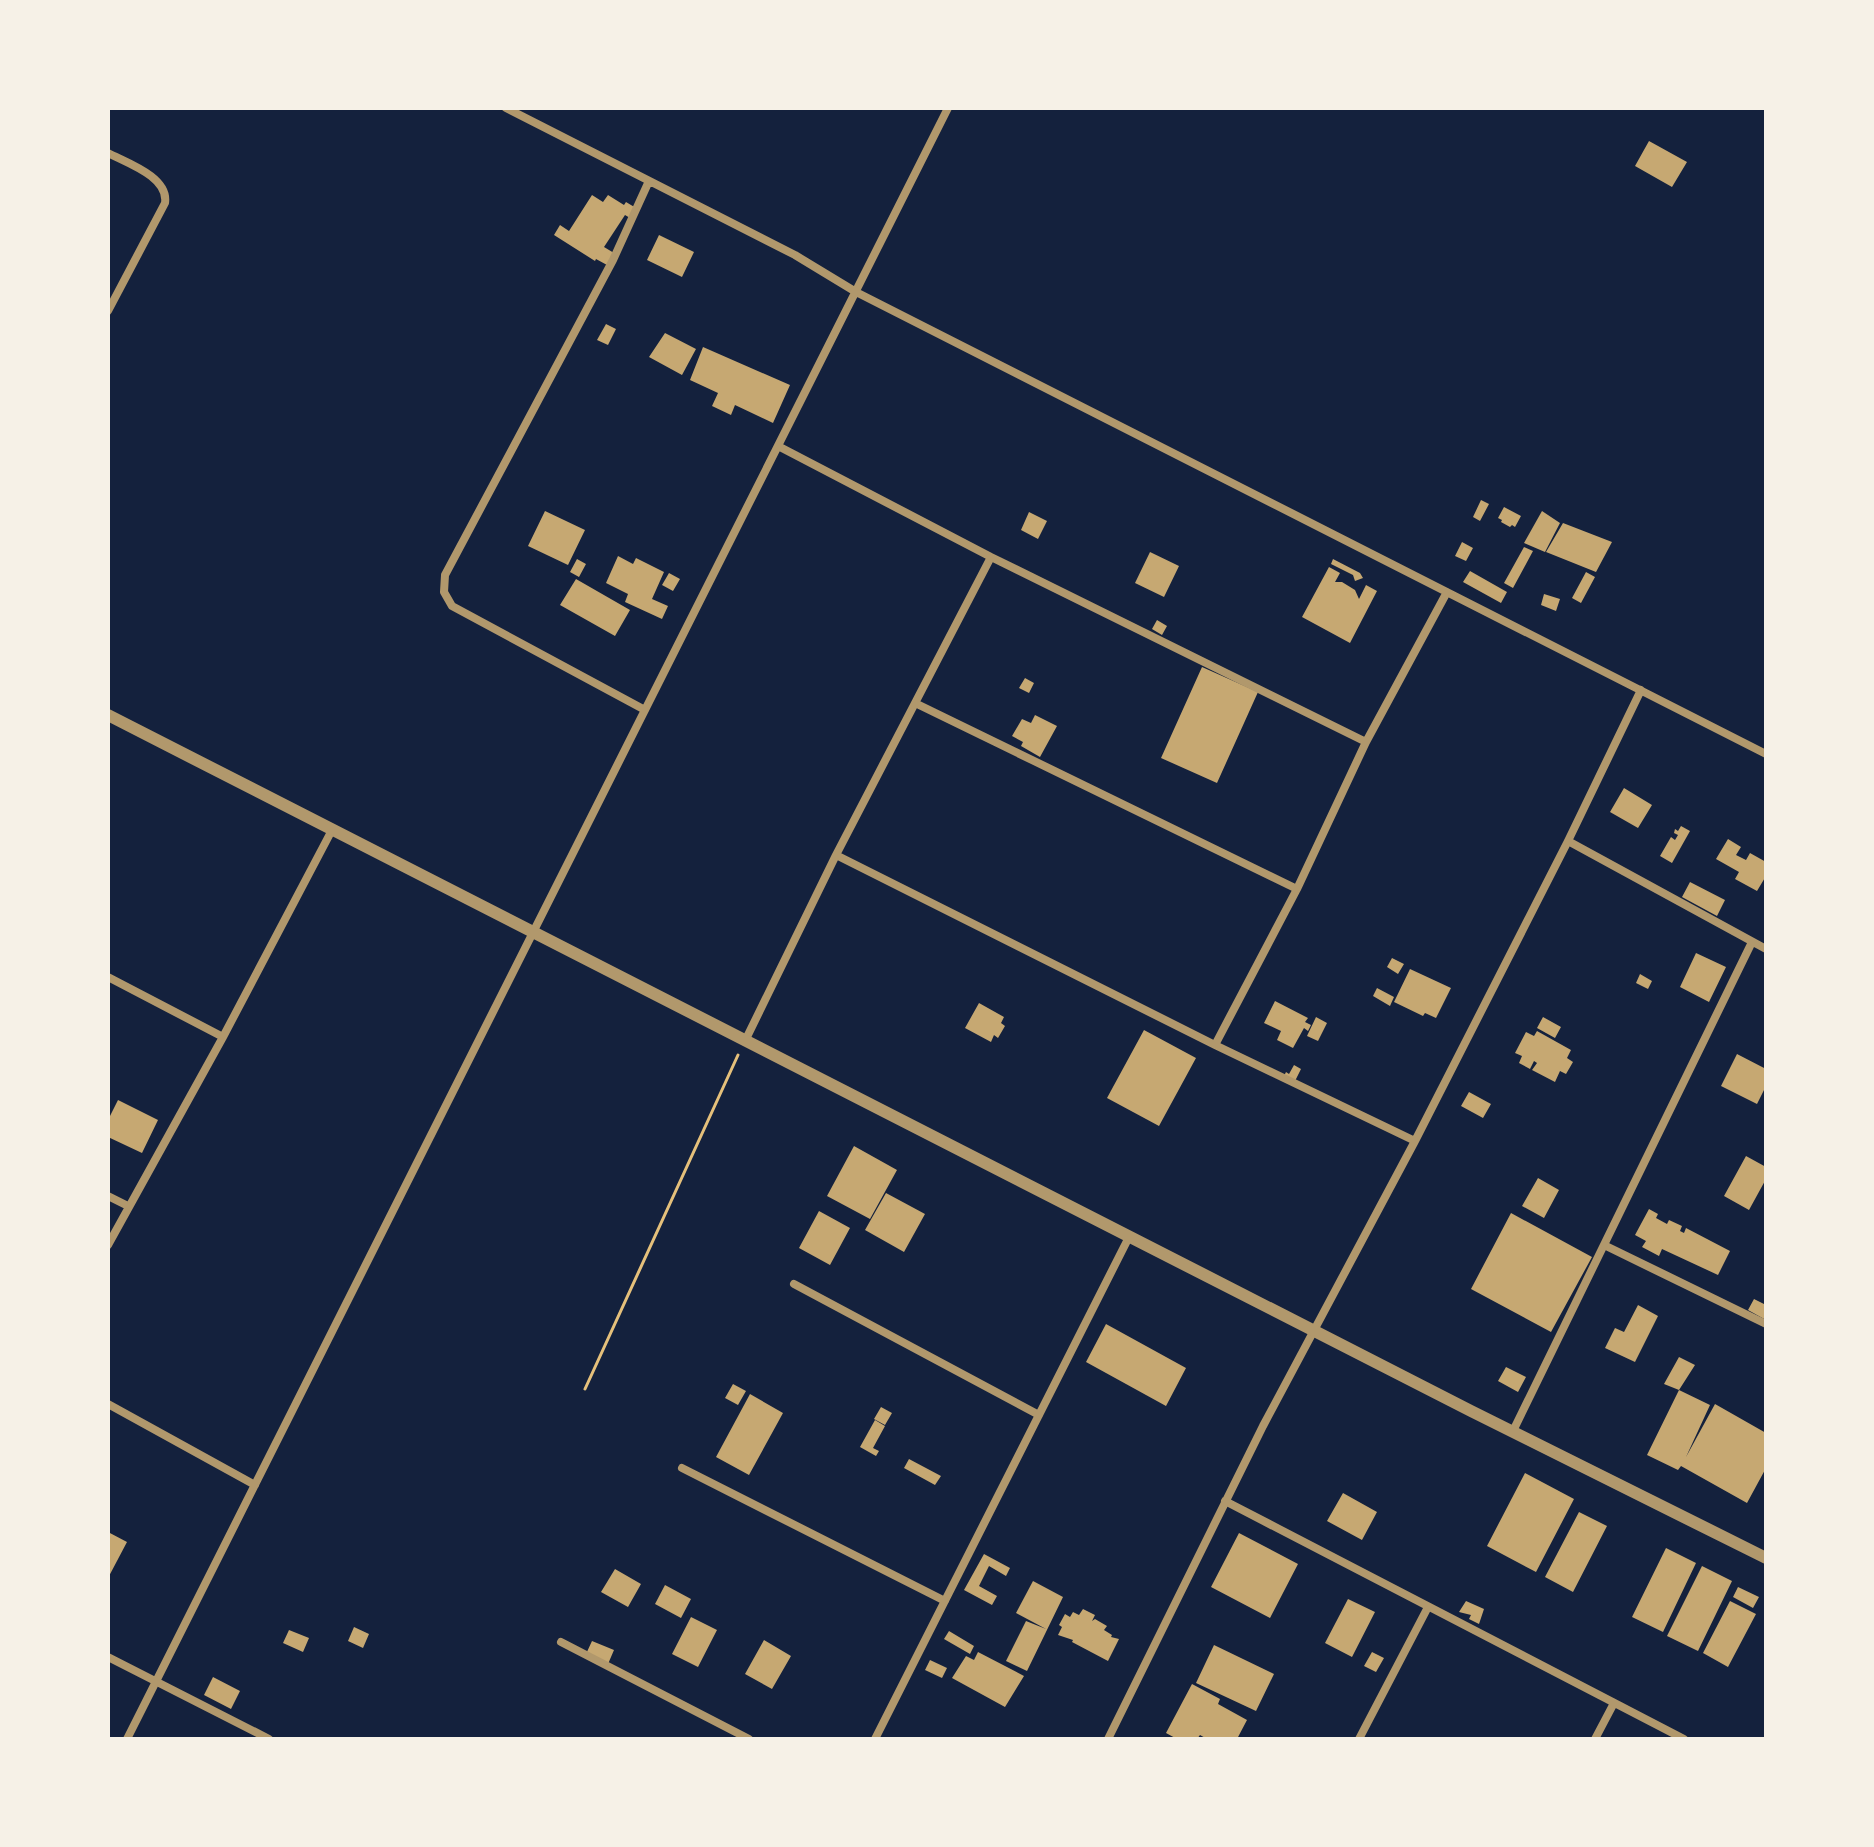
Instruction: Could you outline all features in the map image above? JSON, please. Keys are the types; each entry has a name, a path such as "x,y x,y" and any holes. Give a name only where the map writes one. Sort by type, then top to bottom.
{"street":[{"path":"506,108 795,255 856,292 1766,754"},
{"path":"127,1739 948,108"},
{"path":"108,153 154,179 164,189 166,196 108,311"},
{"path":"645,710 452,606 444,592 445,575 613,260 649,181"},
{"path":"778,446 991,557 1366,742"},
{"path":"745,1041 836,855 991,557"},
{"path":"1215,1045 1297,889 1366,742 1447,592"},
{"path":"1108,1739 1225,1501 1312,1330 1415,1141 1641,690"},
{"path":"915,703 1297,889"},
{"path":"108,715 1129,1237 1766,1558"},
{"path":"108,1245 223,1037 332,830"},
{"path":"1568,841 1766,949"},
{"path":"836,855 1215,1045 1415,1141"},
{"path":"1513,1431 1752,942"},
{"path":"108,977 223,1037"},
{"path":"108,1196 128,1206"},
{"path":"875,1739 1129,1237"},
{"path":"1604,1245 1766,1324"},
{"path":"794,1284 1039,1415"},
{"path":"108,1404 255,1485"},
{"path":"682,1468 945,1601"},
{"path":"1225,1501 1684,1739"},
{"path":"1359,1739 1428,1607"},
{"path":"561,1642 749,1739"},
{"path":"108,1657 269,1739"},
{"path":"1595,1739 1614,1703"}],"path":[{"path":"585,1389 745,1041"}],"building":[{"path":"1649,141 1687,162 1672,187 1635,166"},
{"path":"592,195 603,202 608,195 636,208 630,218 625,215 604,247 614,253 607,265 595,261 554,235 560,225 569,231"},
{"path":"659,235 694,252 682,277 647,260"},
{"path":"606,324 616,329 608,345 597,340"},
{"path":"665,333 696,349 682,375 649,357"},
{"path":"703,347 790,385 773,423 735,405 731,415 712,406 718,393 690,380"},
{"path":"1481,500 1489,504 1480,521 1473,517"},
{"path":"1504,507 1521,516 1515,527 1498,518"},
{"path":"545,511 585,530 568,565 528,546"},
{"path":"1542,511 1560,523 1545,552 1524,543"},
{"path":"1029,512 1047,521 1038,539 1021,530"},
{"path":"1563,523 1612,542 1596,572 1546,552"},
{"path":"1462,542 1473,548 1466,561 1455,556"},
{"path":"1524,547 1533,551 1513,588 1504,583"},
{"path":"1150,552 1179,566 1164,597 1135,583"},
{"path":"618,556 633,564 636,558 664,572 652,599 668,606 662,619 625,602 628,594 606,583"},
{"path":"577,559 586,564 579,577 570,572"},
{"path":"1333,559 1360,573 1363,578 1355,581 1353,575 1331,564"},
{"path":"1329,567 1340,573 1335,582 1342,582 1355,590 1359,599 1366,585 1377,591 1350,643 1302,617"},
{"path":"1470,571 1507,592 1501,603 1463,582"},
{"path":"1586,572 1595,577 1581,603 1572,598"},
{"path":"669,573 680,579 673,591 662,585"},
{"path":"576,579 630,610 615,636 560,605"},
{"path":"1544,594 1560,599 1556,611 1541,605"},
{"path":"1157,620 1167,626 1162,635 1152,629"},
{"path":"1202,667 1258,692 1217,783 1161,758"},
{"path":"1025,678 1034,683 1029,693 1019,688"},
{"path":"1035,715 1057,726 1040,757 1021,746 1023,742 1012,736 1022,719 1031,723"},
{"path":"1624,788 1652,805 1638,828 1610,812"},
{"path":"1681,826 1690,831 1672,863 1660,856 1671,837 1675,840 1678,835 1674,833 1675,829 1678,831"},
{"path":"1728,839 1741,847 1736,855 1746,860 1750,853 1766,862 1766,876 1757,891 1735,879 1739,872 1716,859"},
{"path":"1690,882 1725,900 1717,916 1682,897"},
{"path":"1696,953 1726,967 1709,1002 1680,987"},
{"path":"1392,958 1404,964 1398,974 1387,967"},
{"path":"1410,969 1451,988 1436,1018 1425,1013 1423,1016 1394,1002"},
{"path":"1640,974 1652,981 1648,989 1636,983"},
{"path":"1377,988 1394,997 1390,1006 1373,996"},
{"path":"1275,1001 1308,1018 1305,1022 1311,1025 1308,1031 1304,1028 1293,1048 1277,1040 1281,1031 1264,1023"},
{"path":"979,1003 1004,1017 1001,1023 1005,1026 998,1038 994,1035 991,1042 965,1028"},
{"path":"1316,1017 1327,1023 1318,1041 1307,1036"},
{"path":"1543,1017 1561,1027 1555,1038 1537,1028"},
{"path":"1144,1030 1196,1058 1159,1126 1107,1098"},
{"path":"1537,1031 1571,1050 1567,1058 1573,1062 1566,1074 1560,1071 1555,1082 1532,1070 1537,1063 1534,1061 1530,1069 1519,1063 1522,1056 1515,1053 1526,1032 1534,1036"},
{"path":"1737,1054 1766,1069 1766,1086 1757,1104 1721,1086"},
{"path":"1294,1065 1301,1069 1295,1081 1284,1076"},
{"path":"1469,1092 1491,1104 1483,1118 1461,1106"},
{"path":"118,1100 158,1120 142,1153 108,1137 108,1120"},
{"path":"854,1146 897,1170 870,1219 827,1196"},
{"path":"1746,1156 1766,1167 1766,1179 1749,1210 1724,1196"},
{"path":"1538,1178 1559,1190 1544,1218 1522,1206"},
{"path":"886,1193 925,1214 904,1252 865,1230"},
{"path":"1649,1209 1658,1214 1656,1218 1667,1224 1669,1220 1682,1226 1680,1231 1684,1233 1686,1228 1730,1251 1718,1275 1662,1249 1659,1256 1642,1247 1646,1241 1635,1235"},
{"path":"819,1211 850,1228 830,1265 799,1248"},
{"path":"1511,1213 1592,1257 1551,1332 1471,1289"},
{"path":"1754,1299 1766,1305 1766,1320 1748,1310"},
{"path":"1638,1305 1658,1316 1635,1362 1605,1348 1615,1328 1624,1332"},
{"path":"1106,1324 1186,1368 1166,1406 1086,1362"},
{"path":"1679,1357 1695,1365 1679,1390 1664,1384"},
{"path":"1506,1367 1526,1377 1518,1392 1498,1381"},
{"path":"733,1384 746,1391 738,1405 725,1398"},
{"path":"1679,1390 1710,1405 1686,1457 1715,1404 1766,1433 1766,1468 1747,1503 1681,1466 1678,1470 1647,1455"},
{"path":"750,1394 783,1413 749,1475 716,1457"},
{"path":"881,1407 892,1413 885,1425 874,1419"},
{"path":"875,1420 885,1426 873,1448 879,1451 876,1456 860,1447"},
{"path":"909,1459 941,1476 935,1485 904,1468"},
{"path":"1525,1473 1574,1499 1536,1572 1487,1546"},
{"path":"1343,1493 1377,1512 1362,1540 1327,1521"},
{"path":"1579,1512 1607,1526 1573,1592 1545,1577"},
{"path":"108,1532 127,1542 108,1578"},
{"path":"1239,1533 1298,1564 1270,1618 1211,1587"},
{"path":"1666,1548 1696,1563 1663,1632 1632,1617"},
{"path":"984,1554 1010,1568 1006,1576 989,1566 979,1586 997,1596 992,1605 964,1590"},
{"path":"1702,1566 1732,1581 1698,1651 1667,1636"},
{"path":"615,1569 641,1584 628,1607 601,1592"},
{"path":"1033,1581 1063,1597 1027,1671 1006,1661 1026,1621 1046,1629 1016,1613"},
{"path":"665,1585 691,1599 681,1618 655,1604"},
{"path":"1738,1587 1759,1597 1753,1608 1733,1597"},
{"path":"1348,1599 1375,1612 1352,1657 1325,1643"},
{"path":"1466,1601 1484,1609 1479,1624 1469,1619 1471,1615 1459,1612"},
{"path":"1730,1601 1756,1614 1728,1667 1703,1653"},
{"path":"1083,1609 1095,1615 1092,1621 1095,1619 1107,1626 1104,1630 1111,1637 1119,1639 1108,1661 1073,1640 1058,1635 1065,1614 1070,1617 1073,1612 1079,1615"},
{"path":"691,1617 717,1630 698,1667 672,1654"},
{"path":"354,1627 369,1634 363,1648 348,1641"},
{"path":"289,1630 309,1638 303,1652 283,1643"},
{"path":"949,1631 974,1646 970,1654 944,1639"},
{"path":"764,1640 791,1656 772,1689 745,1674"},
{"path":"592,1641 614,1650 608,1664 586,1654"},
{"path":"1214,1645 1274,1674 1256,1711 1196,1683"},
{"path":"978,1652 1024,1676 1005,1707 952,1678 966,1656 974,1660"},
{"path":"1372,1652 1384,1658 1376,1672 1364,1666"},
{"path":"930,1660 947,1668 942,1678 925,1670"},
{"path":"213,1677 240,1691 231,1709 204,1695"},
{"path":"1192,1684 1220,1699 1218,1704 1247,1720 1237,1739 1207,1739 1200,1735 1197,1739 1177,1739 1166,1733"}]}
